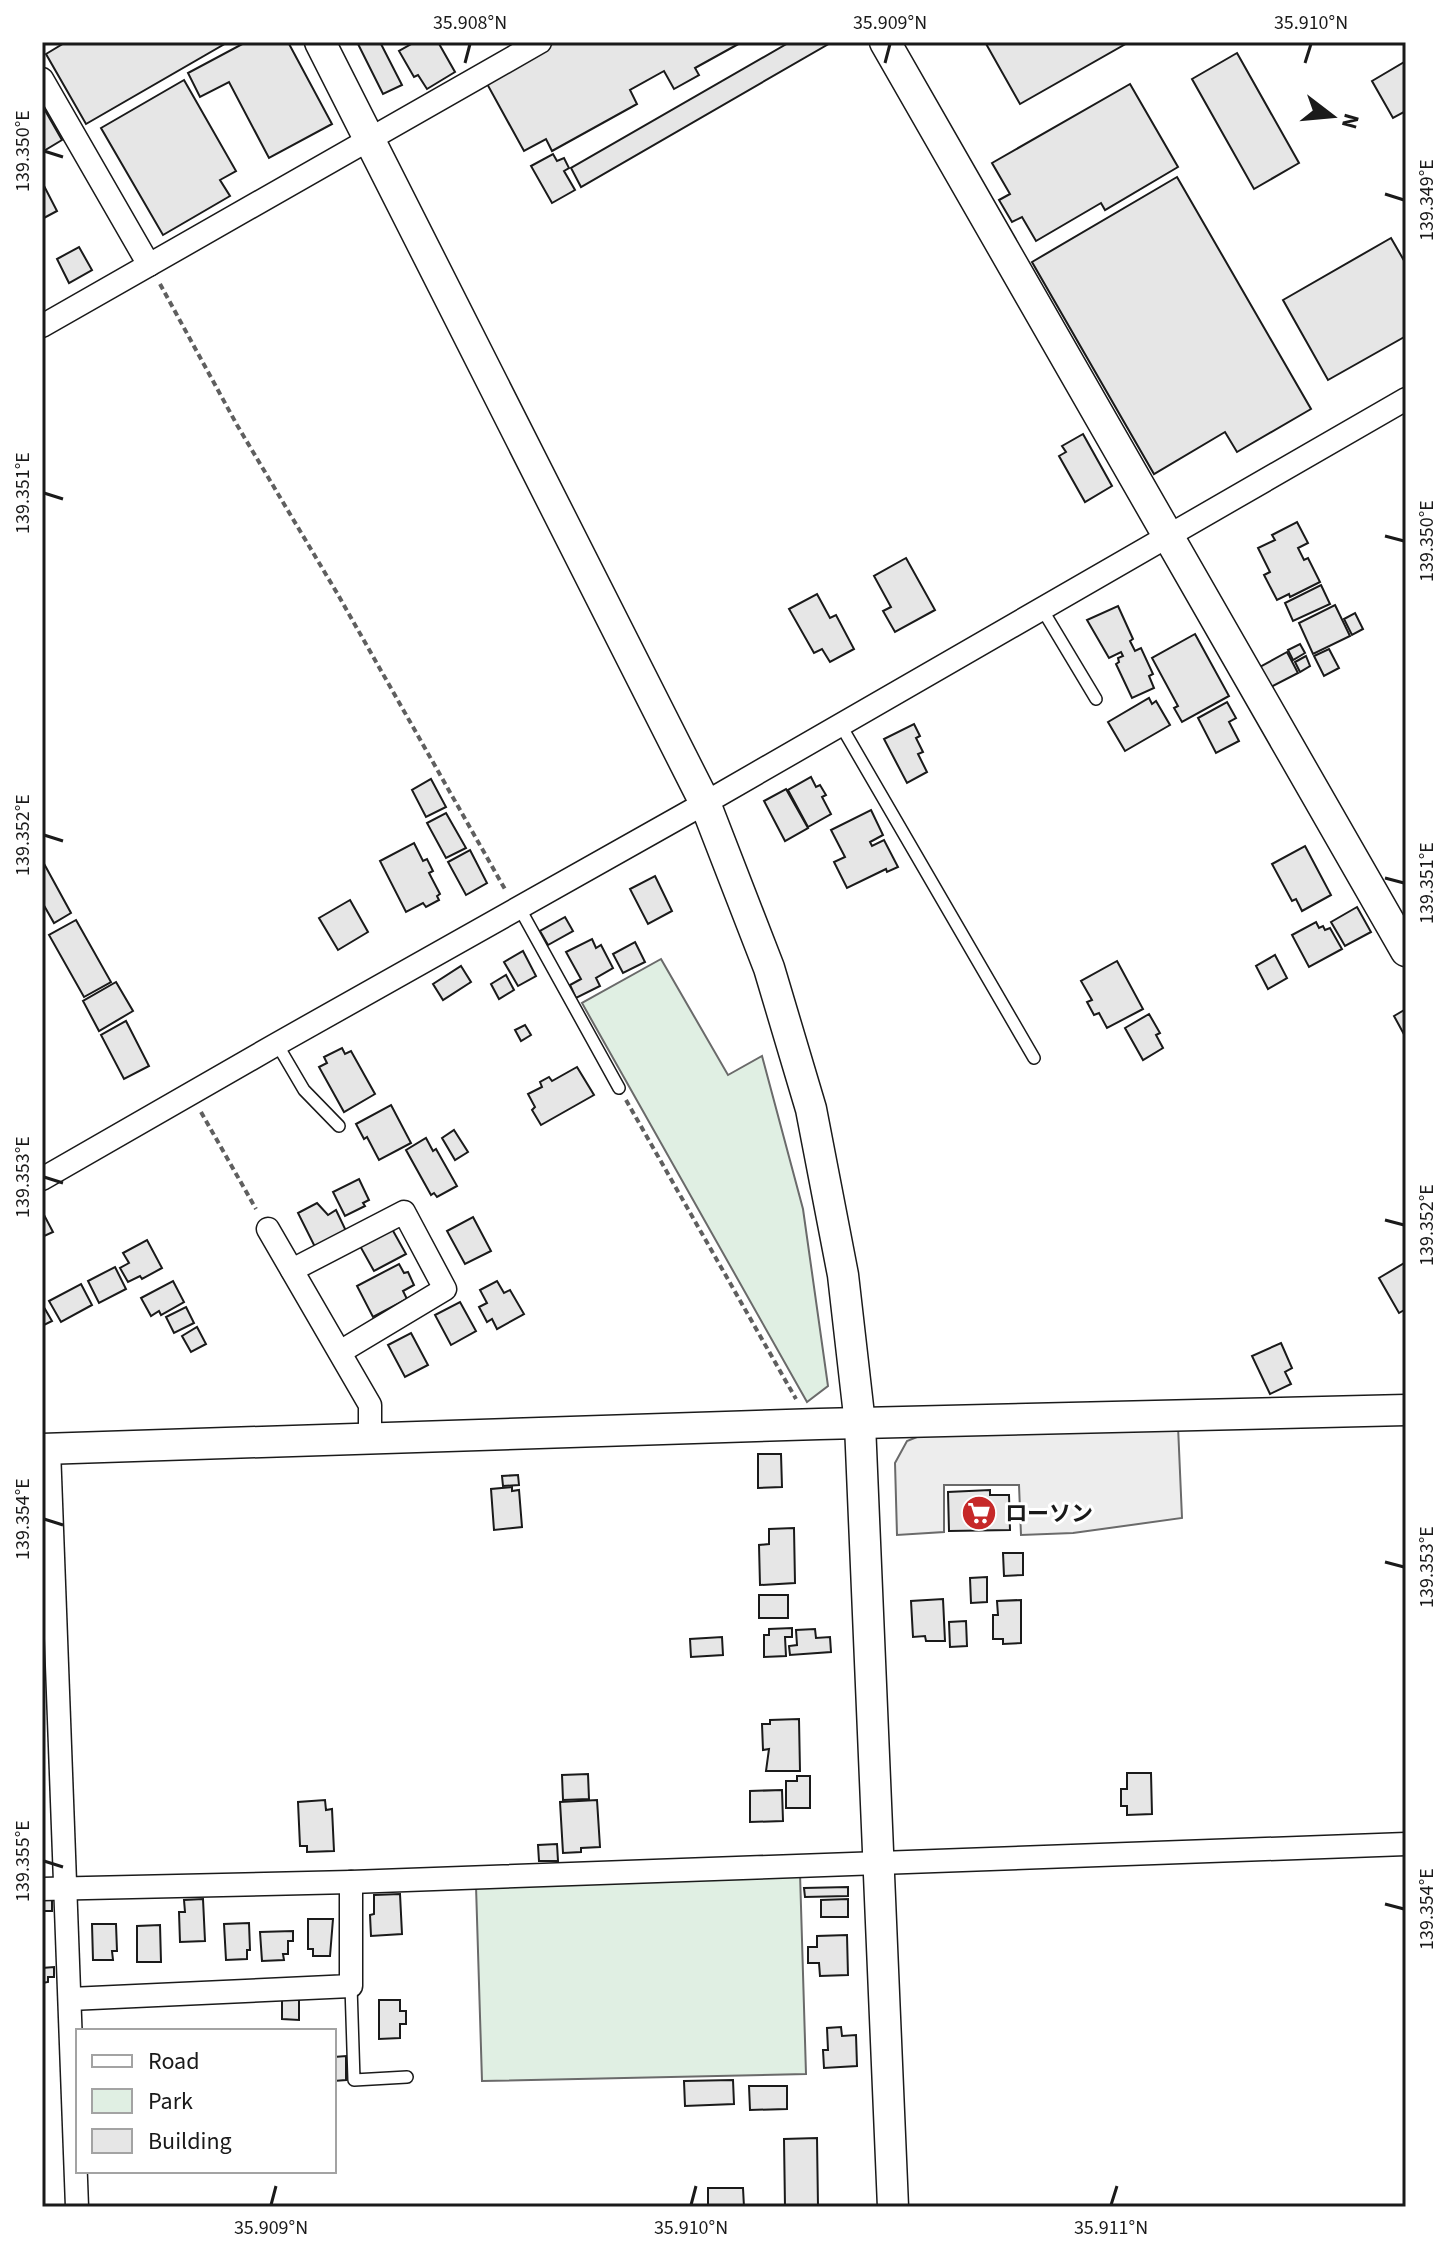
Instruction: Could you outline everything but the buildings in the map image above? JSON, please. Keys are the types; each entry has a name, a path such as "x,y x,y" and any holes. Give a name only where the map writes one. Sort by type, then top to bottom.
{"street":[{"path":"320,42 705,803 769,968 811,1109 843,1275 860,1424 893,2207"},
{"path":"42,326 540,42"},
{"path":"885,42 1406,951"},
{"path":"42,79 149,265"},
{"path":"42,1179 518,910 1406,399"},
{"path":"292,1270 404,1212 445,1289 340,1352"},
{"path":"268,1229 370,1405 370,1439"},
{"path":"77,2207 46,1449 1406,1410"},
{"path":"42,1889 351,1882 1406,1844"},
{"path":"70,1999 351,1986 351,1882"}],"lane":[{"path":"1042,609 1096,699"},
{"path":"840,724 1034,1058"},
{"path":"518,910 619,1088"},
{"path":"277,1044 304,1090 339,1126"},
{"path":"351,1986 354,2080 407,2077"}],"path":[{"path":"149,265 237,425 518,910"},
{"path":"619,1088 792,1390 805,1425"},
{"path":"190,1093 268,1229"}],"green space":[{"path":"661,959 728,1075 762,1056 803,1209 828,1386 807,1402 582,1003"},
{"path":"800,1873 806,2074 482,2081 476,1886"}],"shaded area":[{"path":"1178,1426 1182,1518 1073,1533 1021,1535 1019,1485 944,1485 944,1532 897,1535 895,1463 907,1441 922,1435"}],"place":[{"name":"ローソン","path":"979,1513"}]}
